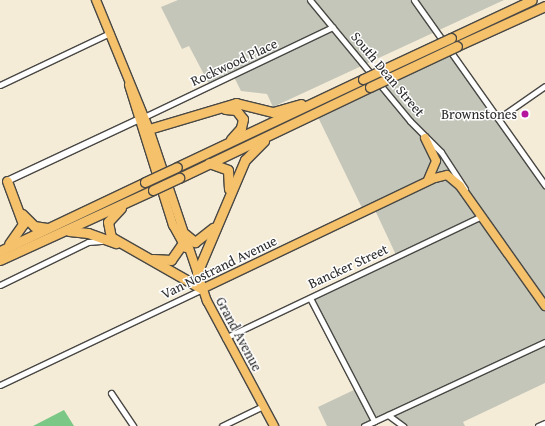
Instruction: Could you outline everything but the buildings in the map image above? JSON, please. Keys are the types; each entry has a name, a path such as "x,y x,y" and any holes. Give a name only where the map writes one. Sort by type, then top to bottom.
{"highway":[{"path":"2,250 532,0"},
{"path":"0,260 64,232 457,46 545,6"},
{"path":"149,130 242,103 273,112 323,98"},
{"path":"220,109 236,110 243,119 241,128 226,144"},
{"path":"197,273 226,199 247,156 274,132"},
{"path":"209,163 221,165 230,173 226,199"},
{"path":"3,183 20,211 32,225 47,228"},
{"path":"123,245 108,233 107,224 129,201"},
{"path":"2,250 21,231 20,211"},
{"path":"185,234 194,242 207,236 216,223"},
{"path":"64,232 84,232 123,245 151,259 202,289"},
{"path":"151,259 171,260 185,247"}],"main road":[{"name":"Grand Avenue","path":"96,0 128,80 141,118 172,225 185,247 197,273 202,289 225,338 274,426"},
{"name":"Grand Avenue","path":"141,118 149,130 185,234 185,247"},
{"path":"425,138 436,161 427,181"},
{"name":"Van Nostrand Avenue","path":"202,289 427,181 450,176"},
{"name":"South Dean Street","path":"450,176 482,216 545,306"}],"street":[{"name":"South Dean Street","path":"310,0 425,138 459,175 472,203"},
{"path":"414,0 545,185"},
{"name":"Rockwood Place","path":"3,183 333,27"},
{"path":"0,85 110,33"},
{"path":"499,118 545,86"},
{"name":"Bancker Street","path":"225,338 482,216"},
{"path":"0,285 88,242 108,241"},
{"name":"Van Nostrand Avenue","path":"0,386 202,289"},
{"path":"310,298 374,421"},
{"path":"364,426 545,342"},
{"path":"111,394 133,426"},
{"path":"222,426 263,406"},
{"path":"388,415 403,426"},
{"path":"538,426 545,423"}],"shaded area":[{"path":"178,0 504,0 273,107 267,94 241,91 233,75 209,84 189,46 182,49 161,7"},
{"path":"449,50 545,185 545,383 463,422 465,426 403,426 388,415 364,426 327,426 318,407 358,388 310,298 397,257 374,208 364,212 316,113"}],"green space":[{"path":"64,410 74,426 33,426"}],"place":[{"name":"Brownstones","path":"525,114"}]}
